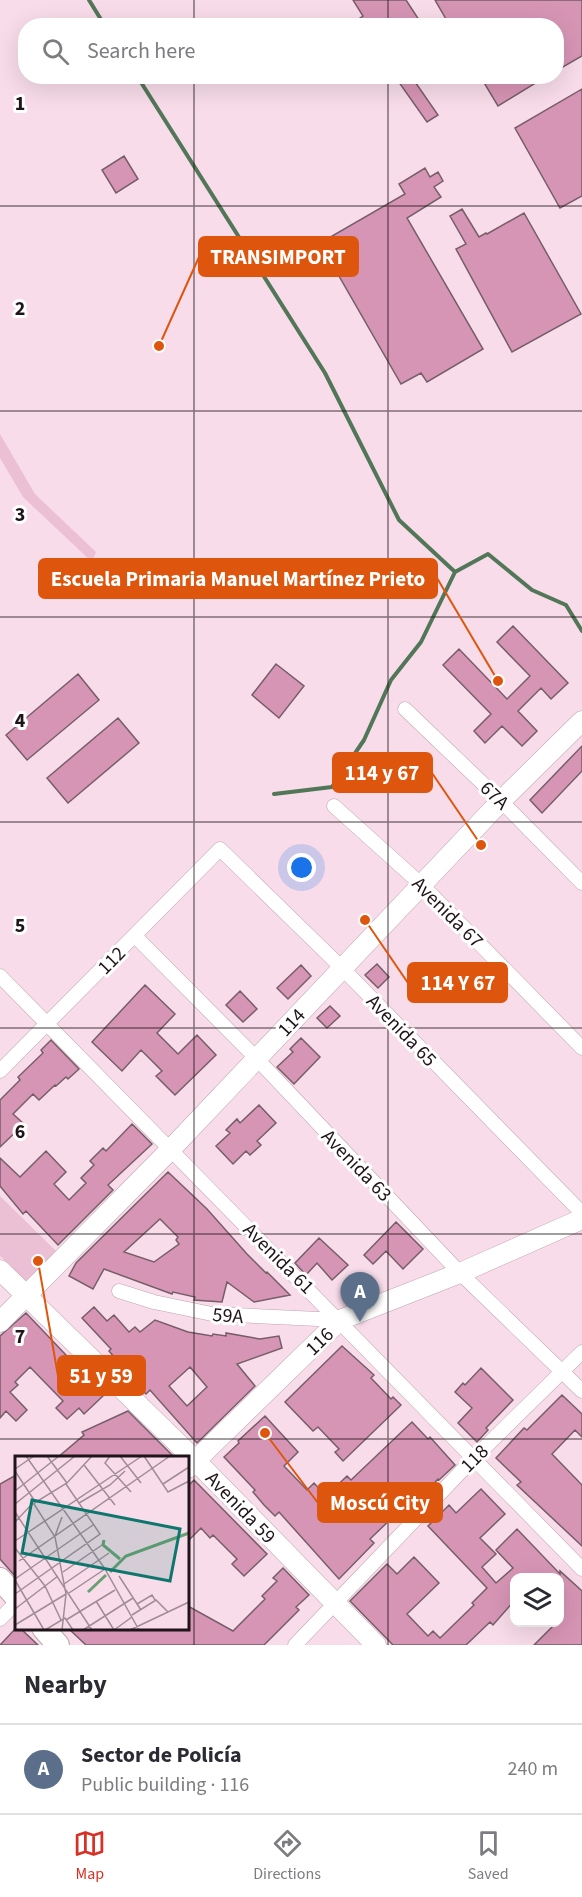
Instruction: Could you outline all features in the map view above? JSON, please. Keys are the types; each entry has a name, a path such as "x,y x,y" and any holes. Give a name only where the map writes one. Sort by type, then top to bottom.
{"main road":[{"path":"0,1579 15,1596"},
{"path":"44,1630 58,1645"}],"street":[{"name":"67A","path":"405,709 582,883"},
{"name":"114","path":"0,1322 171,1149 423,886 501,801 582,721"},
{"name":"Avenida 67","path":"334,806 423,886 582,1048"},
{"name":"112","path":"0,1071 220,849"},
{"name":"Avenida 65","path":"220,849 342,968 582,1213"},
{"name":"Avenida 63","path":"135,936 257,1059 460,1273 582,1391"},
{"name":"Avenida 61","path":"0,975 582,1569"},
{"name":"116","path":"191,1464 340,1320 460,1273 582,1219"},
{"name":"Avenida 59","path":"0,1270 183,1456"},
{"name":"59A","path":"119,1291 182,1309 212,1314 340,1320"},
{"name":"118","path":"295,1645 472,1459 582,1352"},
{"name":"Avenida 59","path":"191,1464 376,1645"},
{"path":"0,1619 15,1604"}],"shaded area":[{"path":"0,434 35,494 96,552 92,562 23,497 0,458"},
{"path":"0,1196 57,1252 26,1281 0,1256"}],"building":[{"path":"353,0 406,0 418,18 360,18 363,16"},
{"path":"435,0 582,0 582,56 564,66 564,18 445,18"},
{"path":"400,84 417,84 438,115 427,122"},
{"path":"485,84 534,84 498,106"},
{"path":"582,89 582,196 560,208 515,128"},
{"path":"124,156 138,179 116,193 102,170"},
{"path":"425,168 430,177 438,172 443,181 434,187 441,197 407,218 483,349 427,382 421,373 401,384 320,243 405,194 399,184"},
{"path":"462,209 479,237 524,213 581,314 512,352 456,249 466,244 450,216"},
{"path":"513,626 568,683 551,699 541,688 518,711 537,731 522,746 502,726 485,743 474,731 491,714 443,665 459,649 507,699 530,676 497,642"},
{"path":"276,664 304,686 279,718 252,695"},
{"path":"78,674 99,700 27,760 6,735"},
{"path":"118,718 139,743 68,803 47,778"},
{"path":"582,746 582,771 542,813 530,800"},
{"path":"377,964 389,977 378,988 365,975"},
{"path":"301,965 311,976 288,999 277,988"},
{"path":"145,985 175,1014 157,1033 178,1054 197,1035 216,1055 175,1095 156,1076 162,1071 141,1050 122,1071 92,1042"},
{"path":"240,991 257,1009 243,1022 226,1005"},
{"path":"330,1006 340,1016 327,1028 317,1018"},
{"path":"301,1038 320,1057 294,1084 277,1067 293,1052 290,1049"},
{"path":"51,1040 79,1069 68,1079 66,1077 55,1085 39,1100 33,1094 13,1114 24,1124 0,1147 0,1100 20,1080 18,1077 43,1053 41,1050"},
{"path":"259,1105 276,1123 257,1141 261,1145 250,1155 246,1151 233,1164 216,1146 230,1133 226,1130 237,1119 240,1123"},
{"path":"132,1124 152,1144 108,1185 113,1190 58,1245 26,1211 23,1214 0,1186 0,1158 20,1177 46,1151 66,1172 54,1184 69,1200 86,1183 81,1178 94,1165 90,1161 103,1148 106,1151"},
{"path":"168,1172 290,1295 254,1302 227,1282 222,1302 194,1300 195,1297 173,1292 172,1294 104,1269 93,1289 69,1276 76,1263","holes":["160,1219 178,1237 176,1240 179,1244 154,1262 124,1252"]},
{"path":"396,1222 423,1249 403,1269 386,1251 373,1264 364,1255"},
{"path":"319,1238 348,1265 332,1280 317,1263 306,1275 295,1263"},
{"path":"94,1307 107,1321 114,1315 129,1332 135,1327 140,1332 155,1320 188,1332 212,1336 213,1334 226,1336 226,1333 260,1339 279,1336 282,1348 237,1364 255,1386 197,1443 150,1390 146,1394 119,1367 121,1365 109,1351 111,1349 82,1318","holes":["190,1367 207,1387 187,1406 169,1386"]},
{"path":"26,1313 104,1395 84,1414 79,1408 67,1419 56,1408 63,1401 30,1367 15,1382 18,1385 10,1392 27,1410 16,1421 6,1411 0,1418 0,1336"},
{"path":"342,1346 374,1375 371,1378 391,1399 393,1397 401,1405 343,1461 335,1452 339,1449 318,1427 313,1431 285,1402"},
{"path":"481,1368 513,1400 486,1428 488,1430 477,1442 458,1423 472,1408 455,1392"},
{"path":"562,1395 582,1414 582,1437 575,1430 552,1454 582,1485 582,1546 517,1485 521,1482 496,1458 524,1428 527,1430"},
{"path":"128,1411 173,1456 59,1456 84,1435 82,1432"},
{"path":"265,1416 298,1452 284,1466 307,1490 314,1483 326,1496 347,1476 351,1480 412,1422 428,1439 430,1437 455,1465 400,1518 396,1514 370,1539 374,1543 339,1579 279,1512 275,1516 264,1505 253,1492 255,1490 224,1457"},
{"path":"15,1476 15,1576 0,1559 0,1484"},
{"path":"194,1480 267,1554 244,1576 232,1564 237,1559 213,1535 210,1538 201,1528 189,1540 189,1485"},
{"path":"481,1489 505,1514 480,1538 496,1554 482,1567 496,1583 513,1568 496,1550 517,1529 559,1573 510,1573 510,1606 493,1625 490,1622 466,1645 393,1645 350,1601 387,1564 397,1574 414,1557 439,1583 407,1614 428,1636 433,1631 440,1638 474,1605 472,1603 487,1588 428,1526 449,1505 456,1513"},
{"path":"283,1568 309,1595 296,1607 299,1610 264,1645 86,1645 70,1630 189,1630 189,1607 233,1631 265,1599 262,1596 277,1581 273,1578"},
{"path":"564,1575 582,1591 582,1645 534,1645 552,1627 564,1627"},
{"path":"15,1629 22,1630 38,1645 0,1645"}],"waterway":[{"path":"89,0 100,18"},
{"path":"142,84 325,373 399,520 455,572"},
{"path":"274,794 332,787 364,740 391,680 421,642 455,572 488,554 532,590 566,605 582,631"}],"place":[{"name":"TRANSIMPORT","path":"159,346"},
{"name":"Escuela Primaria Manuel Martínez Prieto","path":"498,681"},
{"name":"114 y 67","path":"481,845"},
{"name":"114 Y 67","path":"365,920"},
{"name":"51 y 59","path":"38,1261"},
{"name":"Sector de Policía","path":"360,1322"},
{"name":"Moscú City","path":"265,1433"}]}
